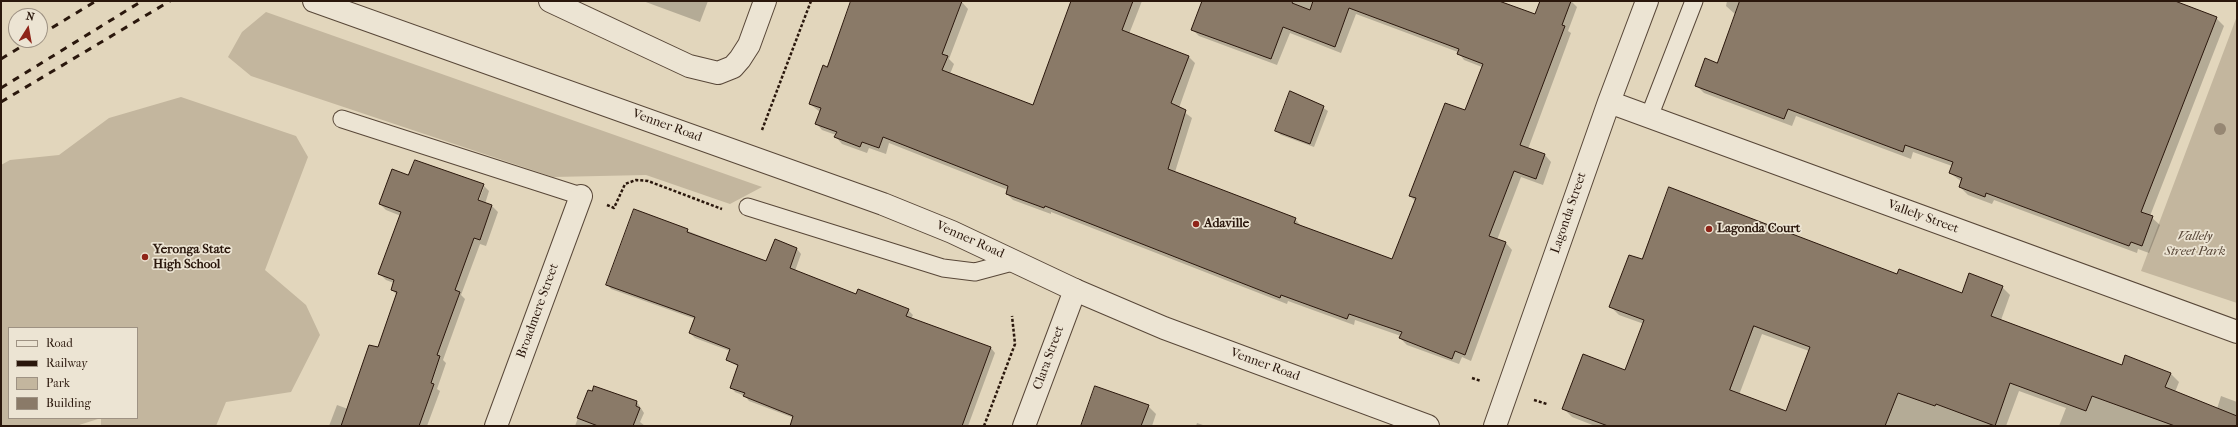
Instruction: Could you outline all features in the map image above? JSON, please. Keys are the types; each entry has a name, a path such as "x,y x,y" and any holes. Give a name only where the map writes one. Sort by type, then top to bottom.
{"street":[{"name":"Venner Road","path":"314,1 883,204 952,232 1075,290 1164,328 1428,426"},
{"path":"550,1 702,71 726,71 733,67 749,45 765,1"},
{"name":"Lagonda Street","path":"1495,426 1608,102 1647,1"},
{"name":"Vallely Street","path":"1608,102 2237,332"},
{"name":"Broadmere Street","path":"496,426 581,196"},
{"name":"Clara Street","path":"1024,426 1056,336 1075,290"}],"lane":[{"path":"1649,117 1694,1"},
{"path":"342,118 581,196"},
{"name":"Venner Road","path":"748,207 943,268 975,272 1016,261"}],"path":[{"path":"760,134 811,1"},
{"path":"614,208 625,184 636,180 648,181 730,212"},
{"path":"984,426 1015,344 1012,316"},
{"path":"1472,378 1483,382"},
{"path":"1531,399 1547,404"}],"green space":[{"path":"266,12 762,187 730,204 646,175 553,177 251,76 228,57 242,32"},
{"name":"Vallely Street Park","path":"2237,16 2237,303 2141,271"},
{"name":"Yeronga State High School","path":"181,97 296,136 308,157 265,270 306,305 320,335 291,392 226,402 216,426 101,426 101,419 138,419 138,327 8,327 8,419 98,419 76,426 1,426 1,165 10,160 59,155 109,118"}],"building":[{"path":"851,1 962,1 942,54 948,56 942,70 1033,105 1071,1 1133,1 1122,30 1189,56 1171,103 1186,110 1168,169 1296,218 1294,223 1392,259 1416,198 1409,196 1445,103 1465,110 1483,64 1457,54 1459,49 1349,8 1335,47 1283,27 1271,59 1191,30 1202,1 1293,1 1292,3 1310,10 1313,1 1499,1 1535,14 1540,1 1571,1 1562,25 1565,26 1520,145 1545,154 1536,179 1514,171 1489,236 1506,242 1465,355 1455,351 1452,359 1399,338 1402,332 1349,314 1347,319 1281,295 1280,298 1045,206 1044,208 1006,194 1008,186 883,137 879,148 862,142 860,147 834,137 837,132 815,124 821,108 809,104 823,65 827,67"},
{"path":"1740,1 2175,1 2217,17 2141,212 2153,216 2142,246 2131,242 2129,246 1986,193 1985,197 1959,187 1962,178 1949,173 1953,162 1905,145 1903,152 1788,109 1784,119 1695,86 1705,58 1717,63"},
{"path":"1290,91 1324,106 1310,144 1275,131"},
{"path":"415,160 484,184 478,200 492,205 480,240 474,238 455,290 460,292 437,355 440,356 431,383 434,384 419,426 341,426 369,345 378,347 397,292 391,290 394,280 378,274 401,212 379,204 392,169 408,175"},
{"path":"1669,187 1897,274 1899,269 1962,293 1969,273 2003,286 1991,316 2122,365 2125,355 2171,373 2165,387 2237,416 2237,426 2175,426 2092,396 2086,411 2010,383 1995,426 1936,404 1935,406 1898,393 1885,426 1608,426 1562,409 1583,354 1625,370 1644,320 1609,307 1629,255 1642,259","holes":["1754,326 1810,347 1786,411 1730,390"]},
{"path":"634,209 688,229 687,232 766,261 775,239 797,248 790,268 856,294 858,289 909,309 906,316 991,347 962,426 790,426 793,416 743,396 745,393 730,388 738,365 726,360 730,349 689,333 695,317 606,285"},
{"path":"594,386 637,401 636,406 640,408 633,426 598,426 577,418 588,390 592,391"},
{"path":"1095,386 1149,405 1141,426 1081,426"}],"railway":[{"path":"48,30 96,1"},
{"path":"1,88 142,1"},
{"path":"1,102 170,1"},
{"path":"1,59 19,48"}],"place":[{"name":"Adaville","path":"1196,224"},
{"name":"Lagonda Court","path":"1709,229"},
{"name":"Yeronga State High School","path":"145,257"}]}
